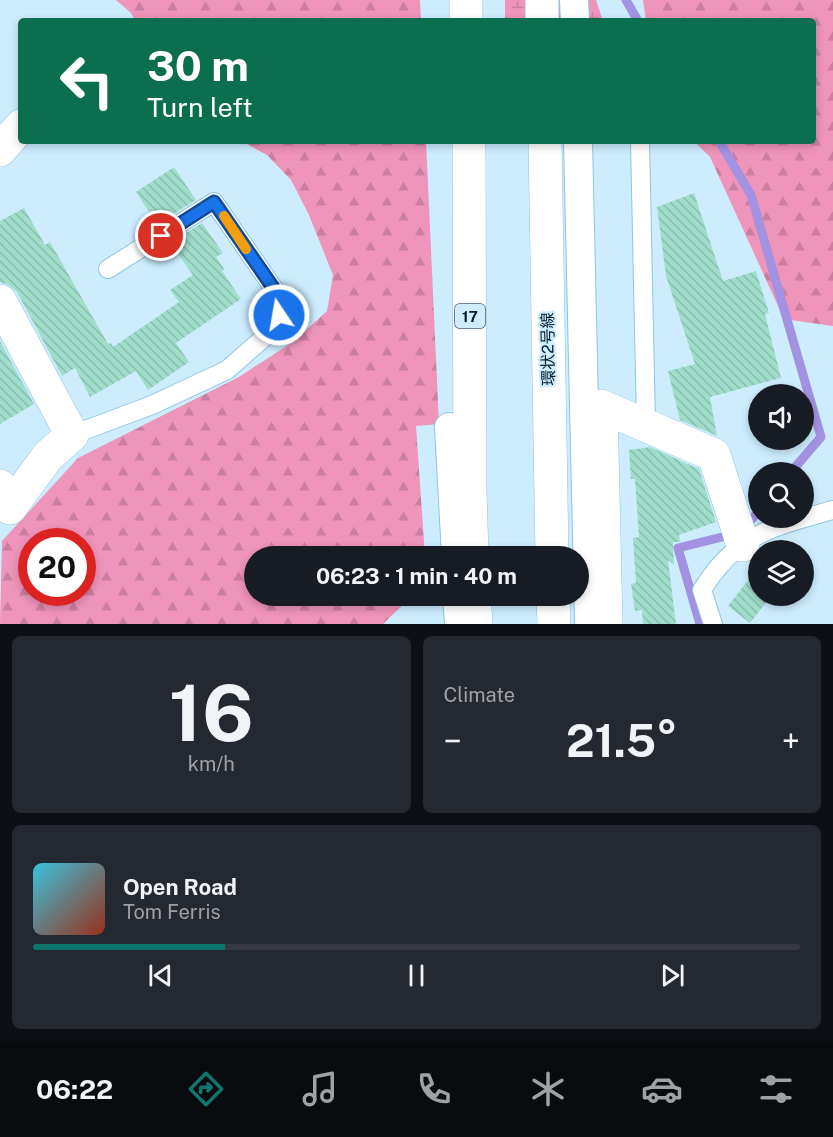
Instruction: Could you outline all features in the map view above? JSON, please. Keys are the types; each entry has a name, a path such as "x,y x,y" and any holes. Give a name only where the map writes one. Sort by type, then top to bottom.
{"main road":[{"path":"466,0 466,18"},
{"path":"542,0 542,18"},
{"path":"0,150 18,129"},
{"name":"17","path":"470,144 461,490 470,546"},
{"name":"環状2号線","path":"545,144 552,546"},
{"path":"0,301 72,435 48,456 10,508 0,486"},
{"path":"606,624 601,406 714,455 741,535"},
{"path":"475,606 476,624"},
{"path":"553,606 554,624"}],"street":[{"path":"574,0 575,18"},
{"path":"578,144 585,496 590,624"},
{"path":"449,427 461,490 457,546"},
{"path":"458,606 459,624"}],"lane":[{"path":"640,144 646,425"},
{"path":"72,435 152,405 227,370 276,327 283,302 214,202 108,269"},
{"path":"713,624 702,590 741,535 833,510"}],"green space":[{"path":"116,0 420,0 421,18 134,18"},
{"path":"505,0 596,0 602,18 505,18"},
{"path":"643,0 833,0 833,326 784,319 710,157 697,144 816,144 816,18 646,18"},
{"path":"247,144 426,144 439,424 416,426 424,546 244,546 244,606 402,606 383,624 0,624 2,541 78,458 239,377 294,341 327,311 333,275 309,215 291,180 267,155"}],"building":[{"path":"174,167 196,200 157,224 136,192"},
{"path":"694,193 723,281 756,271 769,313 765,314 781,378 759,384 748,384 748,387 710,397 717,436 680,420 668,371 695,364 666,276 657,207"},
{"path":"24,208 45,245 50,242 108,344 111,343 113,347 179,302 170,290 193,275 170,243 202,223 223,253 216,257 224,269 222,271 241,299 176,343 189,362 148,390 136,371 90,397 75,368 62,376 17,292 9,285 0,282 0,221"},
{"path":"0,341 34,404 0,424"},
{"path":"650,447 699,469 716,522 679,535 680,542 673,542 674,565 668,560 676,624 643,624 642,610 635,611 631,584 636,583 633,538 639,537 635,479 631,479 629,450"},
{"path":"748,580 748,606 763,606 750,623 728,606"}],"waterway":[{"path":"626,0 636,18"},
{"path":"721,144 751,195 821,437 800,462"},
{"path":"745,527 748,524"},
{"path":"700,624 678,548 734,534"}],"slow traffic":[{"path":"224,216 246,249"}],"route":[{"path":"161,236 214,202 283,302 279,315"}]}
